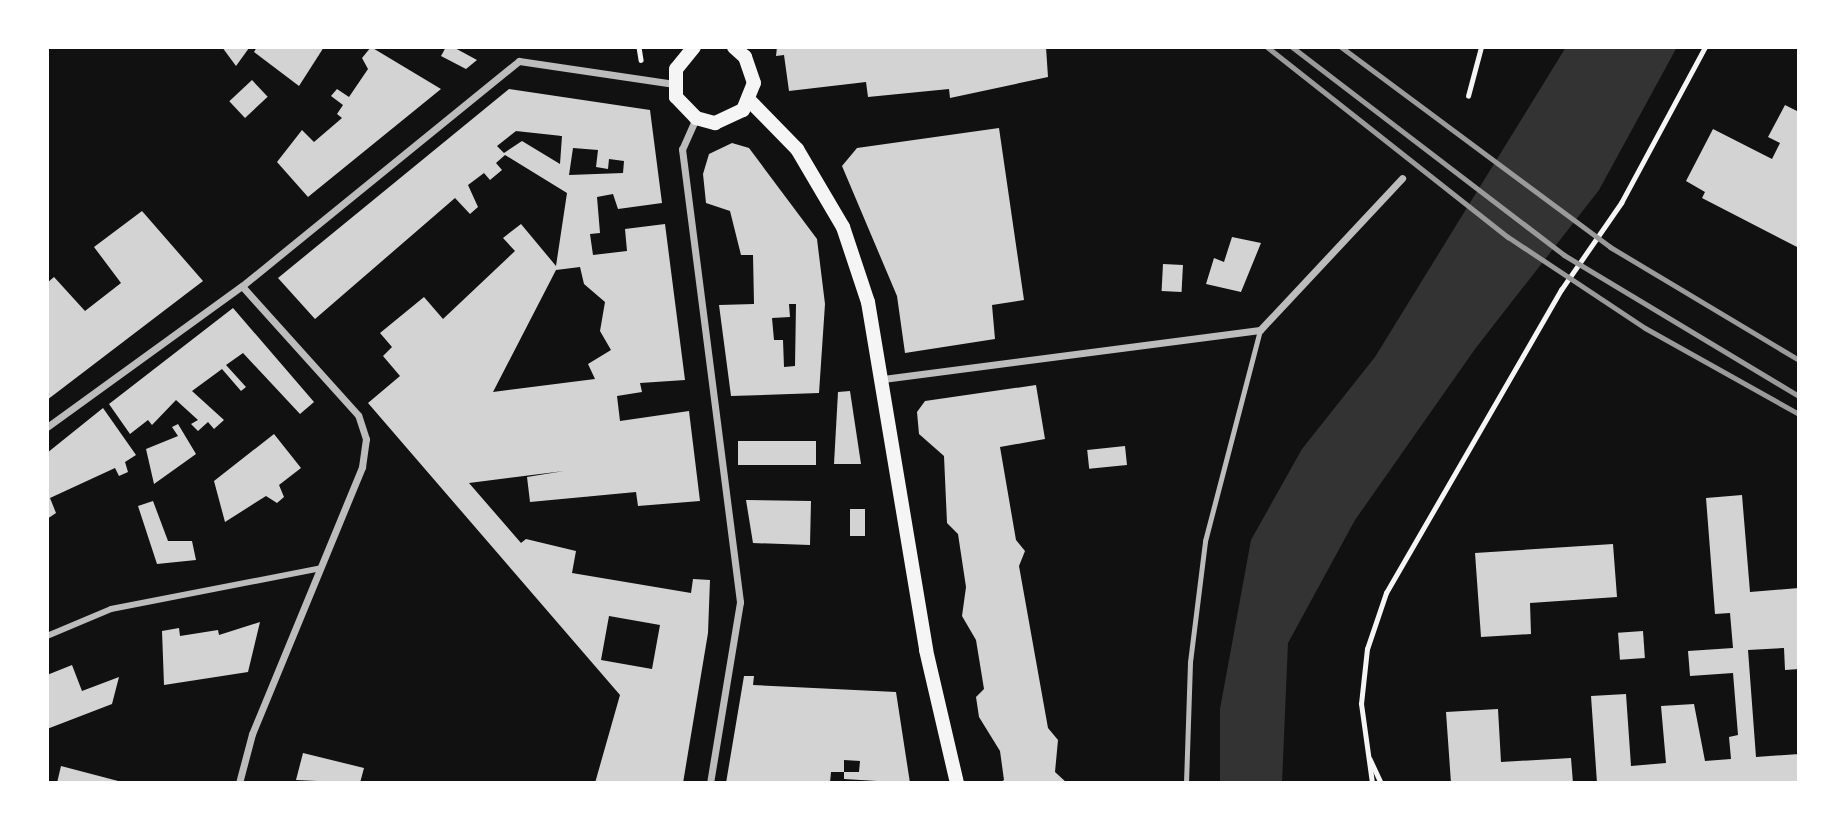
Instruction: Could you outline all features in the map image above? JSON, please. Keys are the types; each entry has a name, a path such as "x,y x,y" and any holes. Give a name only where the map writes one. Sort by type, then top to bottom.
{"main road":[{"path":"694,47 682,57 674,83 676,97 695,118 728,120 749,100 752,69 734,47"},
{"path":"749,100 797,149 843,227 868,302 883,379 926,650 957,783"}],"street":[{"path":"47,427 242,286 519,61 674,83"},
{"path":"695,118 682,149 740,602 710,783"},
{"path":"883,379 1260,330 1402,178"},
{"path":"239,783 253,734 366,454 365,426 242,286"},
{"path":"47,635 123,606 321,568"}],"lane":[{"path":"1186,783 1190,662 1205,541 1260,330"}],"path":[{"path":"1468,96 1481,47"},
{"path":"1371,783 1361,704 1367,649 1386,593 1561,290 1621,204 1705,47"},
{"path":"1368,755 1381,783"}],"shaded area":[{"path":"1566,47 1677,47 1599,190 1475,349 1355,520 1288,643 1282,783 1220,783 1220,709 1251,540 1302,449 1375,357"}],"building":[{"path":"222,47 248,47 249,48 236,66"},
{"path":"257,47 324,47 299,86 254,52"},
{"path":"371,47 441,89 308,197 277,162 302,130 314,142 342,118 337,114 343,105 331,96 337,89 349,97 368,69 362,58"},
{"path":"446,47 453,47 477,60 466,69 441,56"},
{"path":"777,47 1046,47 1048,77 950,98 949,89 868,97 866,82 789,91 784,55 776,56"},
{"path":"252,80 268,97 245,118 229,101"},
{"path":"509,89 650,110 662,203 618,209 613,194 597,197 600,233 590,234 593,255 627,251 625,229 665,224 685,380 640,383 642,392 617,396 620,421 689,411 700,501 638,506 636,492 530,502 527,477 564,471 469,483 521,543 526,539 576,551 572,573 691,593 693,579 710,580 708,633 683,783 595,783 620,695 368,403 400,376 383,356 392,347 380,333 424,297 443,319 515,251 503,238 521,224 556,266 567,193 505,155 496,163 502,170 490,180 484,173 468,185 478,207 470,214 455,198 315,319 278,278","holes":["516,131 562,136 560,164 522,141 504,153 497,146","573,148 598,150 596,167 608,169 609,159 624,161 623,173 569,175","580,267 584,284 605,302 600,331 611,350 588,364 595,379 493,392 556,270","609,616 660,625 652,669 601,660"]},
{"path":"1785,105 1799,112 1799,248 1702,198 1705,192 1686,181 1713,129 1772,159 1780,143 1768,137"},
{"path":"999,128 1024,300 992,305 995,339 905,353 897,296 842,166 857,148"},
{"path":"732,143 749,148 817,239 825,304 819,393 731,396 719,305 754,304 753,255 741,255 730,211 706,203 703,174 709,154","holes":["789,304 796,304 795,366 784,367 783,340 774,340 772,318 790,317"]},
{"path":"142,211 203,281 47,400 47,283 54,277 85,311 121,283 94,247"},
{"path":"1232,237 1261,243 1241,292 1206,284 1214,258 1224,262"},
{"path":"1163,264 1183,265 1182,292 1162,291"},
{"path":"233,308 314,402 300,414 243,353 226,365 246,387 241,391 222,369 192,391 224,420 214,429 208,422 198,431 191,424 198,420 176,400 152,425 148,420 130,434 109,404"},
{"path":"1036,385 1045,439 1000,447 1016,540 1025,551 1019,566 1048,728 1058,740 1055,772 1067,783 999,783 1004,780 1000,751 979,717 976,697 984,689 976,640 962,616 966,587 958,534 947,523 944,456 919,434 917,412 925,401"},
{"path":"850,391 861,464 834,464 838,392"},
{"path":"103,408 136,455 125,462 128,472 119,476 115,468 50,498 56,513 47,519 47,453"},
{"path":"178,424 196,454 154,484 146,449 178,436 172,427"},
{"path":"274,434 301,468 279,485 284,497 277,503 266,496 225,522 214,481"},
{"path":"738,441 816,441 816,465 738,465"},
{"path":"1125,446 1127,465 1089,469 1087,450"},
{"path":"1742,495 1750,592 1799,588 1799,669 1785,670 1784,648 1748,650 1756,757 1799,754 1799,783 1597,783 1591,696 1626,694 1631,766 1666,763 1661,706 1694,704 1705,761 1731,759 1729,737 1738,735 1733,673 1690,676 1688,651 1733,648 1730,613 1715,614 1706,498"},
{"path":"746,500 811,501 810,545 753,543"},
{"path":"153,501 168,541 192,541 196,560 157,564 138,506"},
{"path":"850,509 865,509 865,536 850,536"},
{"path":"1613,544 1617,597 1530,603 1531,634 1481,637 1475,553"},
{"path":"260,622 248,672 164,685 162,631 179,628 180,636 218,630 219,635"},
{"path":"1643,631 1645,658 1620,660 1618,633"},
{"path":"72,665 82,691 119,677 112,704 47,729 47,675"},
{"path":"744,676 754,676 753,685 896,692 910,783 844,779 844,772 831,772 830,783 726,783","holes":["844,760 860,761 859,772 844,772"]},
{"path":"1498,709 1501,762 1571,758 1573,783 1451,783 1446,712"},
{"path":"303,753 364,768 360,783 296,780"},
{"path":"61,766 122,782 122,783 57,783"}],"railway":[{"path":"1267,47 1508,237 1645,328 1799,414"},
{"path":"1292,47 1564,255 1799,396"},
{"path":"1341,47 1610,247 1799,360"}]}
